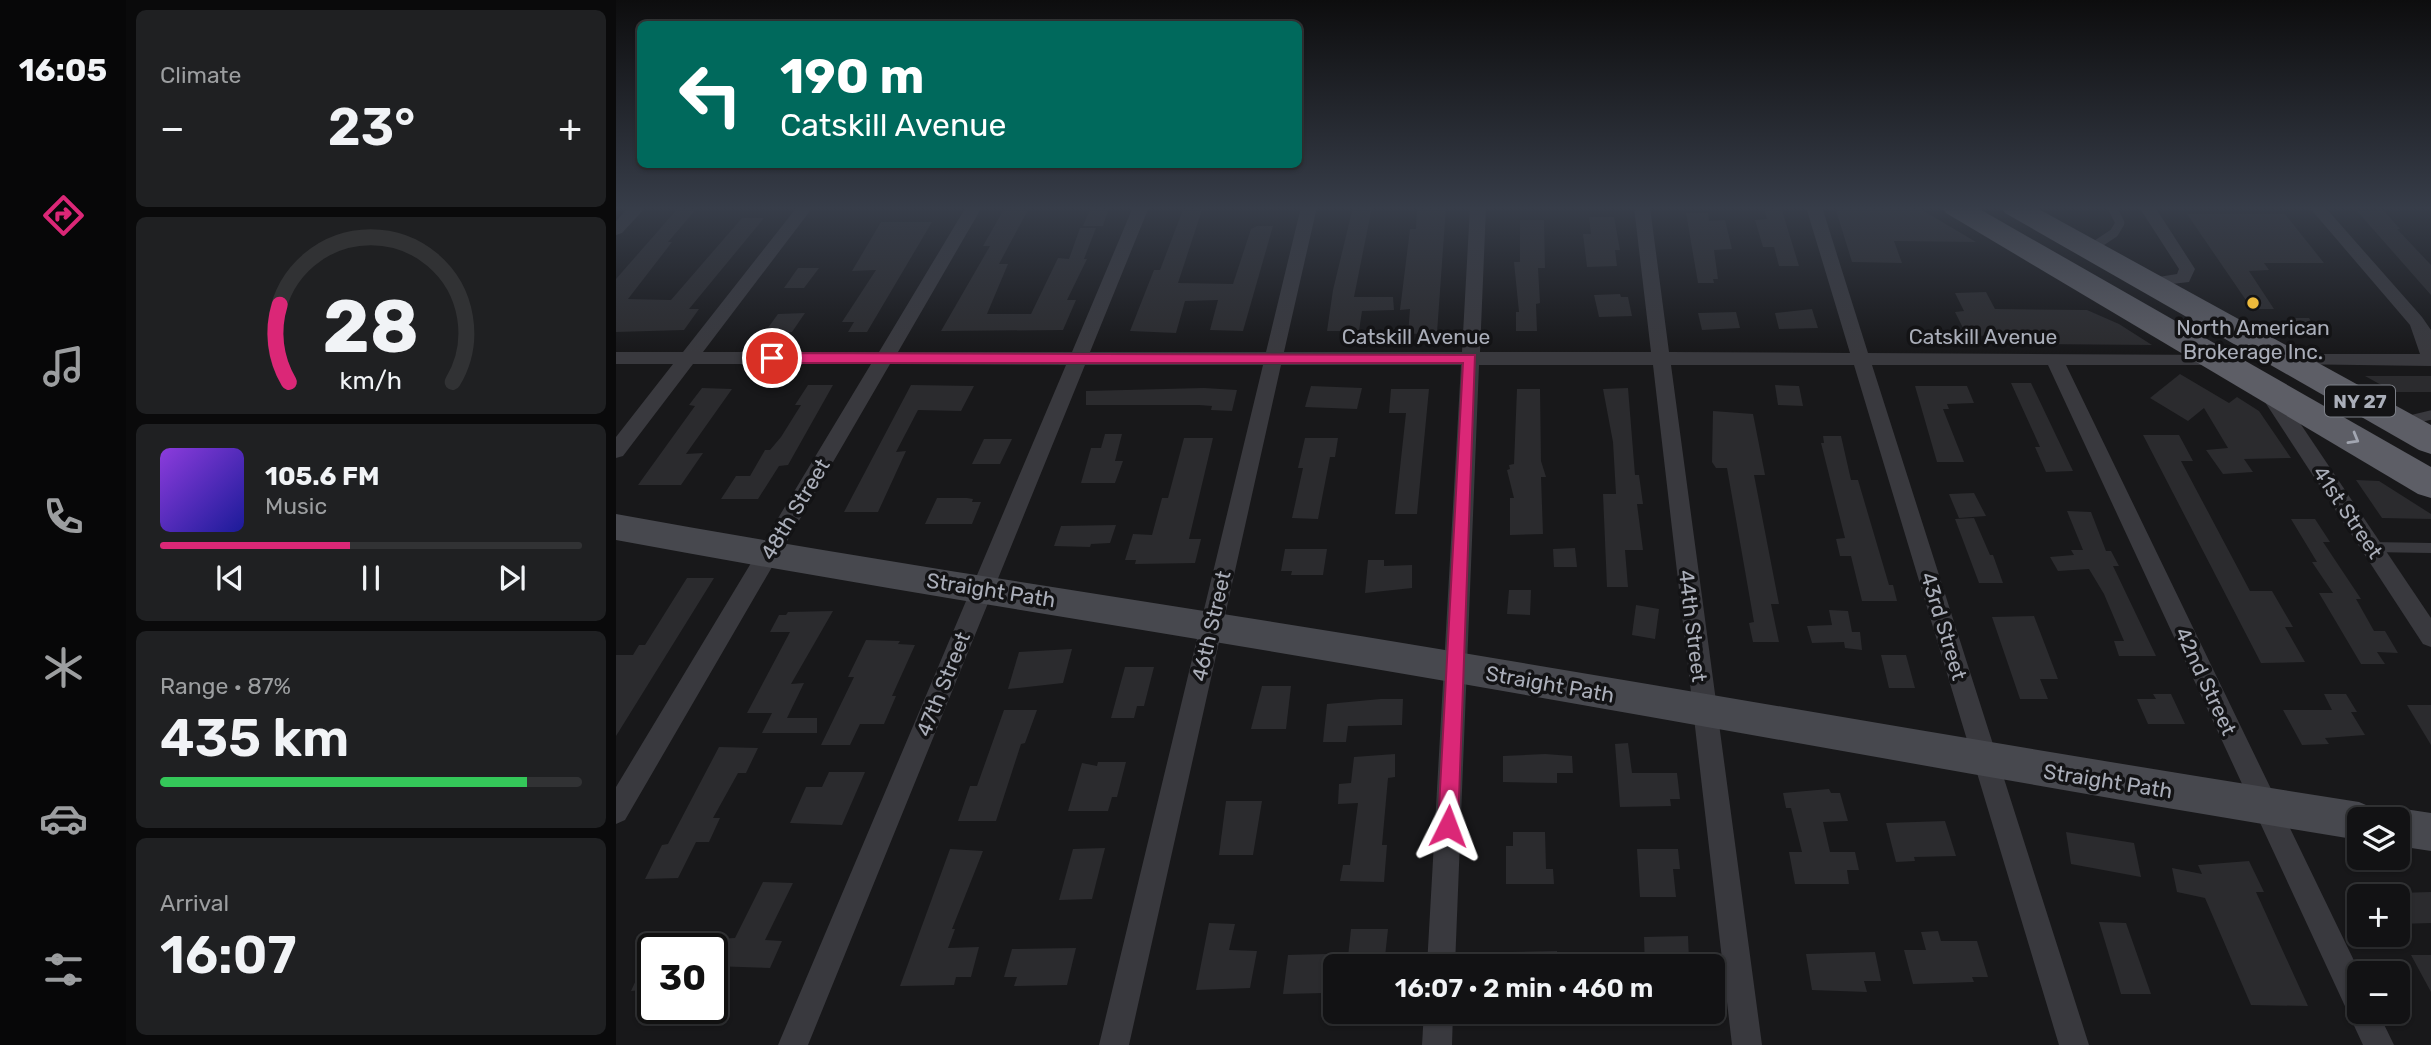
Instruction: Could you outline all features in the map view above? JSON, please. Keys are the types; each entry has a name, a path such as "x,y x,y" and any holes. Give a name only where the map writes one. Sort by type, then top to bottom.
{"highway":[{"name":"NY 27","path":"2040,256 2431,484"},
{"path":"2047,256 2148,302 2239,354 2259,359 2288,360"},
{"name":"NY 27","path":"2102,256 2288,360 2415,419 2431,441"}],"main road":[{"name":"Straight Path","path":"616,527 767,555 1456,667 1986,761 2347,819"},
{"path":"2410,829 2431,832"}],"street":[{"path":"616,452 768,256"},
{"name":"48th Street","path":"616,811 945,256"},
{"name":"47th Street","path":"793,1045 1121,256"},
{"name":"46th Street","path":"1114,1045 1298,256"},
{"path":"1442,954 1475,256"},
{"name":"44th Street","path":"1648,256 1747,1045"},
{"name":"43rd Street","path":"1829,256 2074,1045"},
{"path":"2152,283 2183,278 2187,269 2178,256"},
{"path":"2288,360 2431,360 2424,333 2416,321 2359,256"},
{"name":"Catskill Avenue","path":"616,358 2216,359"},
{"name":"42nd Street","path":"2054,359 2347,977"},
{"name":"41st Street","path":"2265,386 2431,637"},
{"path":"1437,1045 1438,1024"},
{"path":"2369,1024 2379,1045"}],"lane":[{"path":"2371,547 2431,548"}],"building":[{"path":"636,256 661,256 628,299 671,300 709,256 733,256 689,309 699,309 684,330 616,332 616,279"},
{"path":"861,256 912,256 867,332 848,332 854,322 842,322 876,270 852,271"},
{"path":"984,256 1003,256 999,264 1008,264 987,314 1031,314 1058,258 1085,256 1084,259 1087,259 1067,300 1076,300 1063,330 941,331"},
{"path":"1165,256 1187,256 1178,283 1233,284 1242,256 1264,256 1243,331 1210,330 1218,300 1185,301 1176,333 1130,331 1154,270 1160,270"},
{"path":"1341,256 1362,256 1354,297 1393,297 1394,310 1362,311 1359,331 1327,331"},
{"path":"1407,256 1443,256 1437,333 1408,334 1410,309 1400,310"},
{"path":"1520,256 1545,256 1545,268 1538,268 1540,303 1536,304 1537,331 1516,331 1516,312 1519,312 1514,262 1520,262"},
{"path":"1586,256 1616,256 1617,266 1587,267"},
{"path":"1693,256 1715,256 1718,279 1713,279 1714,283 1698,283"},
{"path":"1776,256 1796,256 1799,266 1779,266"},
{"path":"1850,256 1899,256 1902,263 1852,262"},
{"path":"2216,256 2318,256 2324,263 2264,263 2269,270 2249,271 2274,309 2252,309"},
{"path":"2396,256 2422,256 2431,265 2431,295"},
{"path":"798,268 819,268 804,288 784,288"},
{"path":"1986,292 1995,309 2087,310 2119,324 2152,345 2035,344 2031,335 1967,336 1955,312 1964,311 1955,293"},
{"path":"1620,294 1621,297 1628,297 1632,316 1599,317 1594,295"},
{"path":"1812,309 1818,328 1779,329 1775,313"},
{"path":"1736,312 1740,328 1702,330 1698,313"},
{"path":"805,313 792,332 765,332 778,314"},
{"path":"2290,318 2309,318 2320,335 2301,334"},
{"path":"2180,374 2229,403 2237,397 2259,411 2291,458 2244,459 2253,472 2223,474 2206,450 2228,448 2204,408 2188,421 2150,398"},
{"path":"2365,376 2431,376 2431,392 2394,392"},
{"path":"2011,383 2031,383 2073,471 2046,472 2035,447 2040,447"},
{"path":"808,385 833,385 788,465 779,466 758,499 721,499 736,476 750,476 765,450 770,450 781,437 801,405 795,405"},
{"path":"911,385 974,386 961,411 918,410 896,452 906,451 878,512 844,512"},
{"path":"1775,385 1799,386 1803,406 1778,405"},
{"path":"1311,386 1362,388 1357,409 1305,407"},
{"path":"1915,386 1967,386 1974,403 1947,404 1949,409 1943,409 1964,462 1937,462"},
{"path":"702,388 732,389 686,454 703,453 681,485 638,485 695,406 689,405"},
{"path":"1204,388 1237,390 1232,411 1211,410 1212,406 1199,405 1086,405 1086,391"},
{"path":"1628,388 1635,475 1639,475 1643,504 1637,504 1643,550 1625,550 1628,587 1607,587 1603,494 1616,494 1613,442 1603,389"},
{"path":"1391,389 1429,389 1417,514 1395,514 1406,413 1389,413"},
{"path":"1517,389 1540,389 1541,461 1546,477 1541,477 1543,534 1510,535 1510,498 1514,498 1507,470 1510,469 1509,465 1514,464"},
{"path":"1713,411 1753,414 1765,475 1754,475 1779,604 1771,604 1779,642 1753,642 1749,623 1754,622 1727,468 1716,468 1712,462"},
{"path":"1105,434 1122,434 1115,461 1123,461 1115,483 1081,483 1091,448 1101,448"},
{"path":"2143,435 2179,435 2193,461 2181,461 2250,591 2272,591 2293,627 2285,627 2305,662 2261,663"},
{"path":"1823,436 1841,436 1851,480 1858,480 1889,585 1893,585 1897,601 1862,601 1851,556 1840,556 1836,539 1845,538 1821,443 1824,443"},
{"path":"1184,438 1213,438 1189,539 1201,539 1195,563 1135,564 1136,560 1125,560 1133,534 1152,535 1162,498 1168,498"},
{"path":"1305,438 1338,438 1335,457 1330,457 1318,519 1292,518 1303,468 1298,468"},
{"path":"984,439 1012,439 1000,464 972,464"},
{"path":"2356,480 2379,481 2431,514 2431,519 2382,518"},
{"path":"1974,493 1986,516 1959,518 1949,494"},
{"path":"937,498 967,498 973,499 972,502 981,502 972,524 925,524"},
{"path":"2067,511 2091,512 2106,551 2111,551 2119,566 2113,566 2156,656 2119,656 2114,641 2124,641 2104,594 2089,569 2058,571 2050,557 2074,555 2071,550 2083,550"},
{"path":"1974,518 1990,555 1993,555 2003,583 1979,583 1955,519"},
{"path":"2291,519 2315,519 2330,542 2323,542 2361,599 2356,599 2374,631 2385,631 2398,653 2377,652 2385,664 2361,664 2319,593 2333,593 2312,562 2317,562"},
{"path":"1116,525 1110,543 1091,544 1090,547 1054,546 1061,526"},
{"path":"1575,548 1577,567 1554,567 1553,549"},
{"path":"1285,549 1327,549 1323,575 1291,575 1292,571 1281,571"},
{"path":"1368,560 1384,560 1384,566 1412,565 1412,588 1365,593"},
{"path":"687,578 714,578 616,736 616,655 633,655 639,645 645,645"},
{"path":"1509,590 1531,590 1530,615 1507,614"},
{"path":"1636,605 1659,609 1655,639 1632,635"},
{"path":"1829,610 1848,611 1852,632 1860,632 1862,650 1845,648 1844,642 1812,643 1807,626 1832,625"},
{"path":"833,611 791,684 804,683 787,718 817,718 817,733 762,733 772,713 747,713 790,632 770,632 779,615 786,615 788,612"},
{"path":"2034,616 2058,679 2040,679 2048,699 2020,699 1992,617"},
{"path":"866,640 900,641 898,644 915,645 892,696 896,696 884,724 860,724 850,745 821,745 854,677 848,677"},
{"path":"1072,649 1063,683 1008,689 1019,652"},
{"path":"1881,655 1906,655 1915,688 1889,688"},
{"path":"1125,667 1154,667 1144,706 1137,706 1134,718 1111,718"},
{"path":"1262,686 1291,686 1286,729 1251,729"},
{"path":"2153,694 2171,694 2185,724 2148,724 2137,699 2156,699"},
{"path":"2324,694 2346,694 2357,712 2351,712 2365,735 2325,738 2329,744 2302,745 2283,710 2332,710"},
{"path":"1403,699 1402,725 1348,726 1346,742 1323,742 1327,704"},
{"path":"2407,705 2431,705 2431,745"},
{"path":"1004,710 1037,710 1025,743 1021,744 996,821 958,821 970,786 977,786"},
{"path":"1628,743 1632,773 1677,773 1680,799 1670,799 1671,806 1620,807 1615,744"},
{"path":"719,747 758,748 746,773 738,773 713,818 720,818 709,842 696,842 678,878 645,879 662,845 668,844"},
{"path":"1395,754 1395,777 1388,778 1382,845 1387,845 1384,882 1340,881 1343,865 1350,865 1358,803 1338,804 1339,784 1351,783 1354,757"},
{"path":"1503,756 1572,756 1573,773 1557,773 1557,783 1503,782"},
{"path":"1098,762 1126,762 1117,797 1112,797 1108,811 1068,811 1082,763 1097,766"},
{"path":"829,772 865,772 842,825 790,823 806,787 822,787"},
{"path":"1829,789 1831,793 1840,793 1848,821 1823,822 1830,852 1855,852 1859,870 1847,870 1849,884 1795,884 1789,852 1802,852 1791,808 1786,808 1783,793"},
{"path":"1226,801 1262,801 1253,855 1219,855"},
{"path":"1945,821 1956,856 1914,857 1915,861 1896,862 1886,823"},
{"path":"1513,832 1545,832 1546,869 1553,869 1554,884 1506,884 1506,846 1513,846"},
{"path":"2066,832 2134,843 2141,877 2071,864"},
{"path":"1105,848 1092,899 1059,900 1073,849"},
{"path":"950,849 983,851 952,929 955,929 948,948 979,947 971,977 956,977 954,985 900,986"},
{"path":"1637,849 1678,849 1680,869 1673,869 1676,897 1640,897"},
{"path":"2249,861 2264,892 2256,892 2308,1006 2251,1005 2205,898 2177,892 2172,868 2202,874 2198,865"},
{"path":"763,882 793,883 765,940 782,941 770,968 728,967 728,938 735,938"},
{"path":"2431,892 2431,923 2410,924 2410,893"},
{"path":"2099,922 2126,923 2151,994 2121,994"},
{"path":"1209,923 1235,924 1229,950 1257,951 1250,988 1196,990"},
{"path":"1351,929 1388,929 1385,954 1348,954"},
{"path":"1938,931 1941,941 1977,941 1988,977 1972,977 1974,982 1913,984 1904,950 1926,950 1921,932"},
{"path":"1688,936 1689,954 1645,954 1644,937"},
{"path":"1076,948 1067,985 1014,986 1017,977 1004,977 1012,949"},
{"path":"1557,951 1557,954 1510,954"},
{"path":"1875,952 1881,981 1864,981 1867,992 1812,990 1806,954"},
{"path":"1323,954 1323,993 1283,994 1288,955"},
{"path":"2411,955 2431,955 2431,992"},
{"path":"637,978 637,990 631,991"}],"place":[{"name":"North American Brokerage Inc.","path":"2253,303"}],"route":[{"path":"772,358 1470,359 1448,826"}]}
